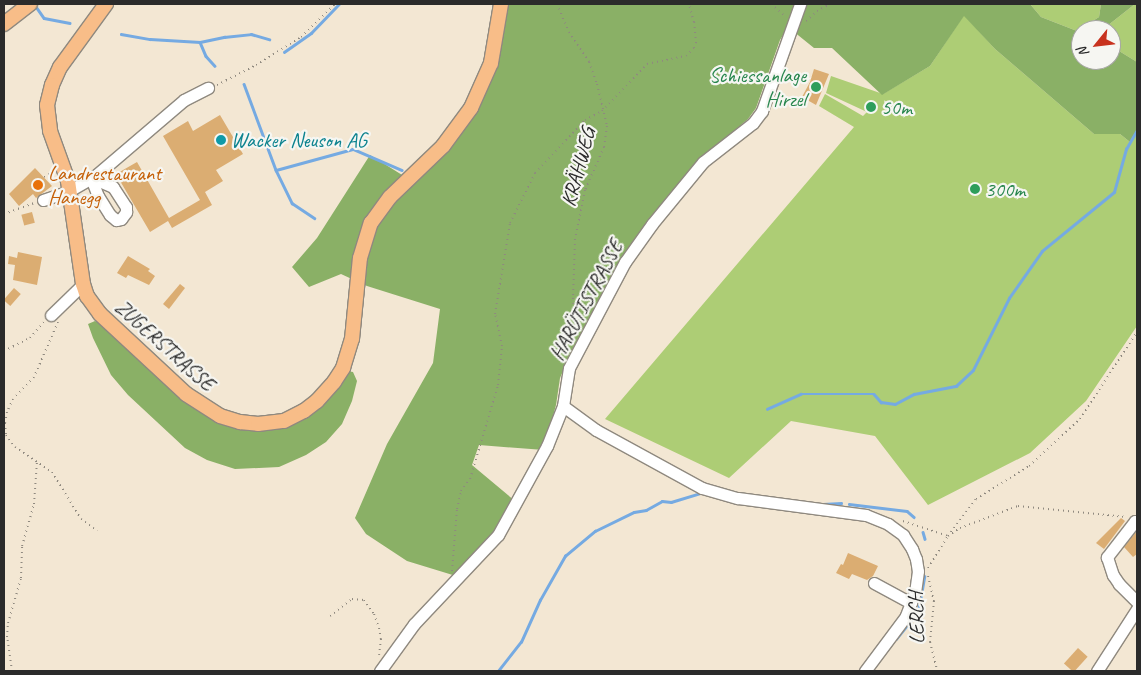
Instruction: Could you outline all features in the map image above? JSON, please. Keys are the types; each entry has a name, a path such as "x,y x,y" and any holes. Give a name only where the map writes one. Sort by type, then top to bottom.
{"main road":[{"path":"4,24 30,4"},
{"name":"ZUGERSTRASSE","path":"106,4 60,68 49,93 47,111 50,131 69,191 83,284 87,296 100,314 186,394 213,413 234,421 258,424 284,421 304,411 317,401 334,382 348,352 362,251 371,223 385,203 452,136 471,108 491,63 501,4"}],"street":[{"name":"HARÜTISTRASSE","path":"378,667 414,624 498,535 548,446 563,406 568,373 578,349 625,262 652,224 703,162 752,123 762,111 800,4"},
{"path":"43,200 69,191 94,176 184,100 208,88"},
{"path":"55,312 83,284"},
{"path":"563,406 596,430 702,488 738,498 854,512 888,524 908,542 916,559 918,580 906,616 865,671"},
{"path":"1136,521 1107,557 1113,575 1119,584 1137,602"},
{"path":"874,583 911,603"},
{"path":"1098,671 1137,609"}],"path":[{"path":"208,88 231,79 285,47 312,28 335,4"},
{"name":"KRÄHWEG","path":"556,4 569,32 589,62 598,84 602,111 607,126 604,148 586,190 575,239 573,298 578,349"},
{"path":"450,585 456,518 461,490 470,479 498,385 502,346 495,314 510,223 535,173 585,120 602,111 647,64 686,56 694,48 696,43 694,22 689,4"},
{"path":"771,4 790,21"},
{"path":"804,22 817,11 830,4"},
{"path":"44,177 52,172"},
{"path":"4,214 43,200"},
{"path":"4,351 30,338 55,312 60,313 54,335 34,377 13,399 7,412 5,423 6,435 15,447 52,472 81,519 97,531"},
{"path":"948,536 976,499 1029,466 1080,420 1137,332"},
{"path":"12,671 7,637 8,623 21,578 22,546 34,504 37,461"},
{"path":"948,536 960,528 1018,506 1108,514 1127,517 1136,521"},
{"path":"901,521 948,536"},
{"name":"LERCH","path":"937,671 930,642 934,601 929,578 925,571 941,550 948,536"},
{"path":"330,616 352,599 364,600 374,614 379,628 380,649 378,667"}],"green space":[{"path":"495,4 1030,4 1041,17 1071,29 1071,70 1121,70 1121,52 1137,62 1137,129 1130,142 1120,134 1094,134 995,49 964,16 930,66 882,95 832,48 814,48 788,27 780,40 756,108 748,119 700,160 620,262 573,348 560,378 556,405 544,450 479,445 472,465 515,501 494,534 456,576 407,561 366,534 355,518 387,444 433,363 440,309 367,286 341,274 309,287 292,267 317,238 370,155 415,183 451,145 476,109"},
{"path":"1030,4 1101,4 1099,17 1094,20 1071,20 1071,29 1041,17"},
{"path":"1101,4 1135,4 1115,20 1094,20 1099,17"},
{"path":"1137,4 1137,62 1121,52 1121,20 1115,20"},
{"path":"964,15 995,49 1094,134 1120,134 1130,142 1137,129 1137,326 1086,401 1030,453 928,505 875,436 791,421 729,478 605,419 854,127 819,106 825,94 863,116 867,112 826,93 831,76 883,94 930,66"},
{"path":"95,321 103,325 238,427 310,414 326,402 347,371 353,372 357,381 352,401 342,424 326,442 306,455 279,467 235,469 207,460 185,448 128,395 111,375 93,338 88,324"}],"building":[{"name":"Schiessanlage Hirzel","path":"814,69 829,74 816,105 802,97"},
{"path":"220,115 243,154 216,170 223,181 205,192 212,205 172,228 168,221 150,232 116,174 137,162 169,218 200,200 163,136 188,121 193,131"},
{"path":"35,168 52,186 36,198 33,194 19,206 9,194"},
{"path":"32,212 35,223 24,225 21,215"},
{"path":"18,252 42,257 37,285 13,280 15,265 8,264 9,256 17,258"},
{"path":"128,256 150,269 148,271 155,276 149,285 128,275 126,278 117,273"},
{"path":"180,284 185,288 169,309 163,304"},
{"path":"14,288 21,294 10,306 4,300"},
{"path":"1121,518 1125,521 1104,549 1096,543"},
{"path":"1137,531 1137,554 1133,557 1124,547"},
{"path":"848,553 878,566 873,576 867,580 852,574 849,579 836,573 841,564 843,565"},
{"path":"1078,648 1088,657 1075,671 1064,664"}],"waterway":[{"path":"284,52 311,33 339,4"},
{"path":"37,8 44,18 70,23"},
{"path":"121,34 150,39 200,42 251,34 269,39"},
{"path":"200,42 206,56 215,66"},
{"path":"244,84 276,170 292,203 314,218"},
{"path":"767,409 801,394 874,394 881,402 895,404 914,394 956,386 973,370 1009,298 1042,251 1114,192 1126,149 1137,130"},
{"path":"276,170 353,149 402,170"},
{"path":"498,671 521,642 540,600 565,556 595,531 634,512 646,510 662,501 671,502 700,493"},
{"path":"823,504 841,503"},
{"path":"849,504 907,511 914,517"},
{"path":"923,532 925,539"},
{"path":"896,639 918,612 924,577"}],"place":[{"name":"Schiessanlage Hirzel","path":"816,87"},
{"name":"50m","path":"871,107"},
{"name":"Wacker Neuson AG","path":"221,140"},
{"name":"Landrestaurant Hanegg","path":"38,185"},
{"name":"300m","path":"975,189"}]}
